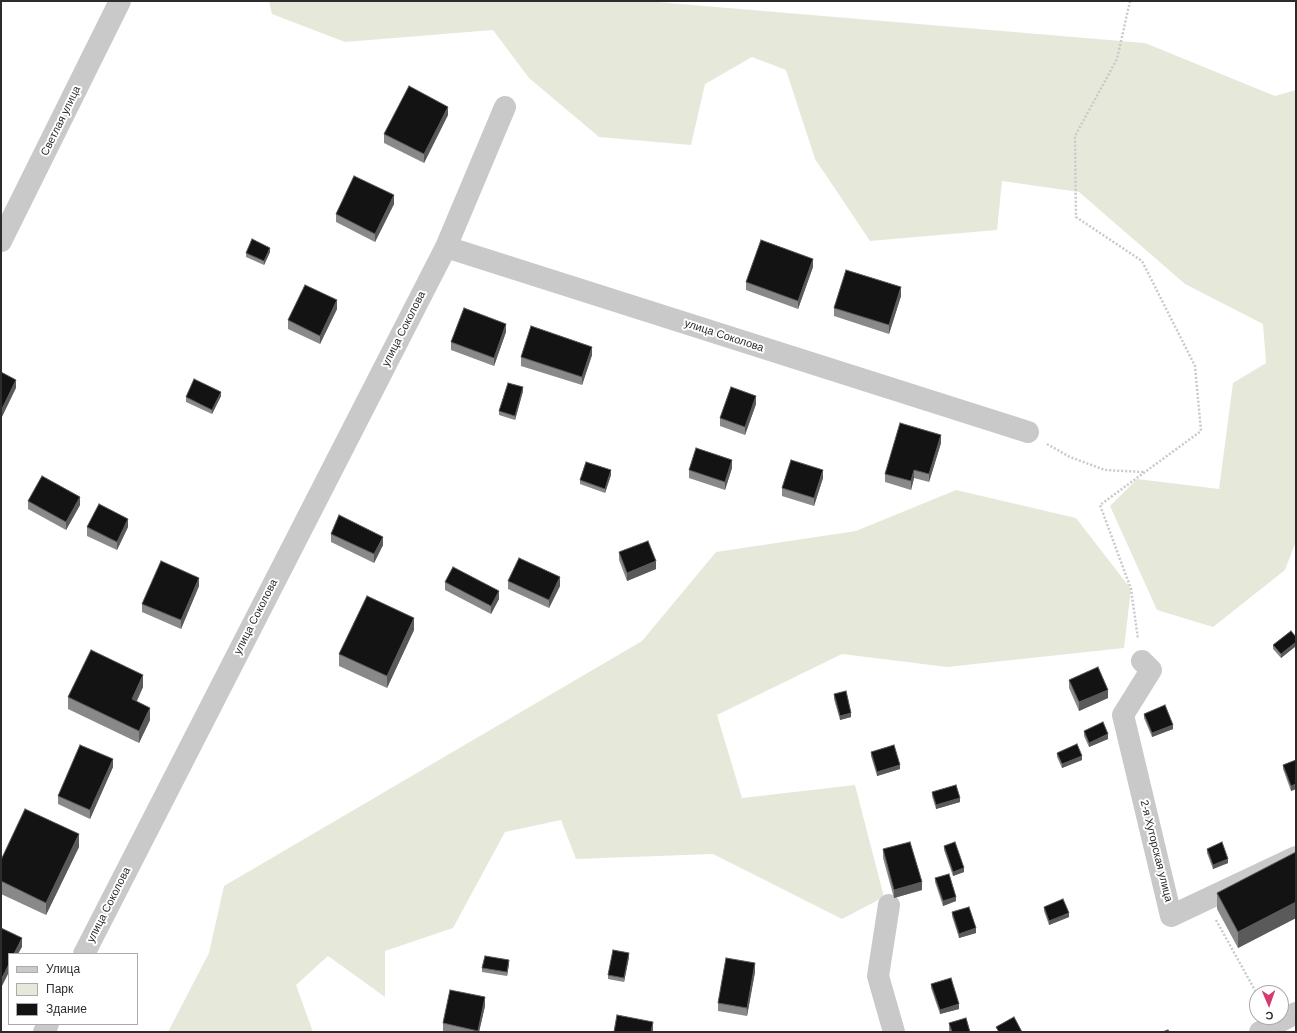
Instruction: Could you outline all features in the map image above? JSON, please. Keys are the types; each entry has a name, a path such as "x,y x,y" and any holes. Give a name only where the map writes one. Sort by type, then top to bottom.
{"street":[{"name":"Светлая улица","path":"1,242 120,1"},
{"path":"446,247 505,107"},
{"name":"улица Соколова","path":"85,953 446,247 1028,432"},
{"name":"2-я Хуторская улица","path":"1142,661 1150,670 1123,715 1171,916 1296,857"},
{"path":"889,905 878,976 894,1032"},
{"path":"1260,1032 1296,1013"}],"path":[{"path":"1130,1 1117,59 1075,136 1076,217 1142,260 1195,366 1201,431 1100,505 1131,589 1142,661"},
{"path":"1028,432 1070,458 1105,470 1144,472"},
{"path":"1205,900 1252,985"}],"green space":[{"path":"269,1 645,1 1145,43 1275,96 1296,90 1296,541 1285,570 1213,627 1157,610 1110,506 1137,479 1219,489 1233,383 1266,363 1263,324 1185,284 1079,192 1002,181 997,230 870,241 815,159 786,70 752,57 705,84 691,145 599,137 529,78 493,30 345,42 272,14"},
{"path":"956,490 1076,518 1131,589 1124,648 947,667 842,654 717,715 742,798 855,785 884,897 842,919 713,854 576,859 561,820 505,832 453,928 385,951 385,997 328,956 296,985 313,1032 168,1032 209,953 224,886 642,641 716,552 856,531"}],"building":[{"path":"409,86 448,107 424,154 384,134"},
{"path":"354,176 394,195 375,234 336,214"},
{"path":"252,239 270,248 264,261 246,253"},
{"path":"761,240 813,259 798,301 746,282"},
{"path":"846,270 901,287 889,325 834,308"},
{"path":"305,285 337,300 320,336 288,320"},
{"path":"464,308 506,324 494,358 451,342"},
{"path":"531,326 592,347 582,377 521,357"},
{"path":"1,372 16,380 1,411"},
{"path":"194,379 221,392 212,410 186,397"},
{"path":"508,383 523,387 515,416 499,411"},
{"path":"731,387 756,396 745,427 720,418"},
{"path":"900,423 941,435 929,474 914,470 911,481 885,474"},
{"path":"696,448 732,460 725,482 689,470"},
{"path":"791,460 823,470 814,498 782,488"},
{"path":"586,462 611,470 605,489 580,480"},
{"path":"42,476 80,497 66,522 28,501"},
{"path":"99,504 128,519 117,542 87,527"},
{"path":"339,515 383,537 374,554 331,534"},
{"path":"648,541 656,561 627,573 619,552"},
{"path":"519,558 560,577 549,600 508,581"},
{"path":"161,561 199,578 181,620 142,604"},
{"path":"453,567 499,591 491,606 445,582"},
{"path":"367,596 414,618 387,676 339,654"},
{"path":"1291,631 1296,637 1296,642 1281,654 1273,645"},
{"path":"91,650 143,675 132,699 150,708 139,731 68,697"},
{"path":"1098,667 1108,690 1079,702 1069,680"},
{"path":"846,691 851,713 840,716 834,694"},
{"path":"1165,705 1173,725 1152,733 1144,714"},
{"path":"1103,722 1108,734 1089,743 1084,731"},
{"path":"1077,744 1082,756 1062,764 1057,753"},
{"path":"80,745 113,759 90,810 58,796"},
{"path":"894,745 900,765 877,772 871,752"},
{"path":"1296,760 1296,784 1291,786 1283,765"},
{"path":"956,785 960,798 936,805 932,792"},
{"path":"25,809 79,834 46,903 1,881 1,860"},
{"path":"910,842 922,882 894,890 883,849"},
{"path":"955,842 964,868 953,872 944,846"},
{"path":"1222,842 1228,859 1213,865 1207,849"},
{"path":"1296,852 1296,902 1238,932 1217,893"},
{"path":"949,874 956,897 943,901 935,878"},
{"path":"1063,899 1069,913 1049,921 1044,907"},
{"path":"969,907 976,928 959,934 952,912"},
{"path":"1,928 22,938 14,953 8,953 8,966 1,978"},
{"path":"613,950 629,953 624,978 608,975"},
{"path":"485,956 509,960 507,972 482,968"},
{"path":"726,958 755,963 747,1008 718,1003"},
{"path":"951,978 959,1004 940,1010 931,984"},
{"path":"450,990 485,997 478,1031 443,1023"},
{"path":"617,1015 653,1022 651,1032 614,1032"},
{"path":"1014,1017 1022,1032 999,1032 996,1027"},
{"path":"966,1018 970,1032 952,1032 949,1023"}]}
